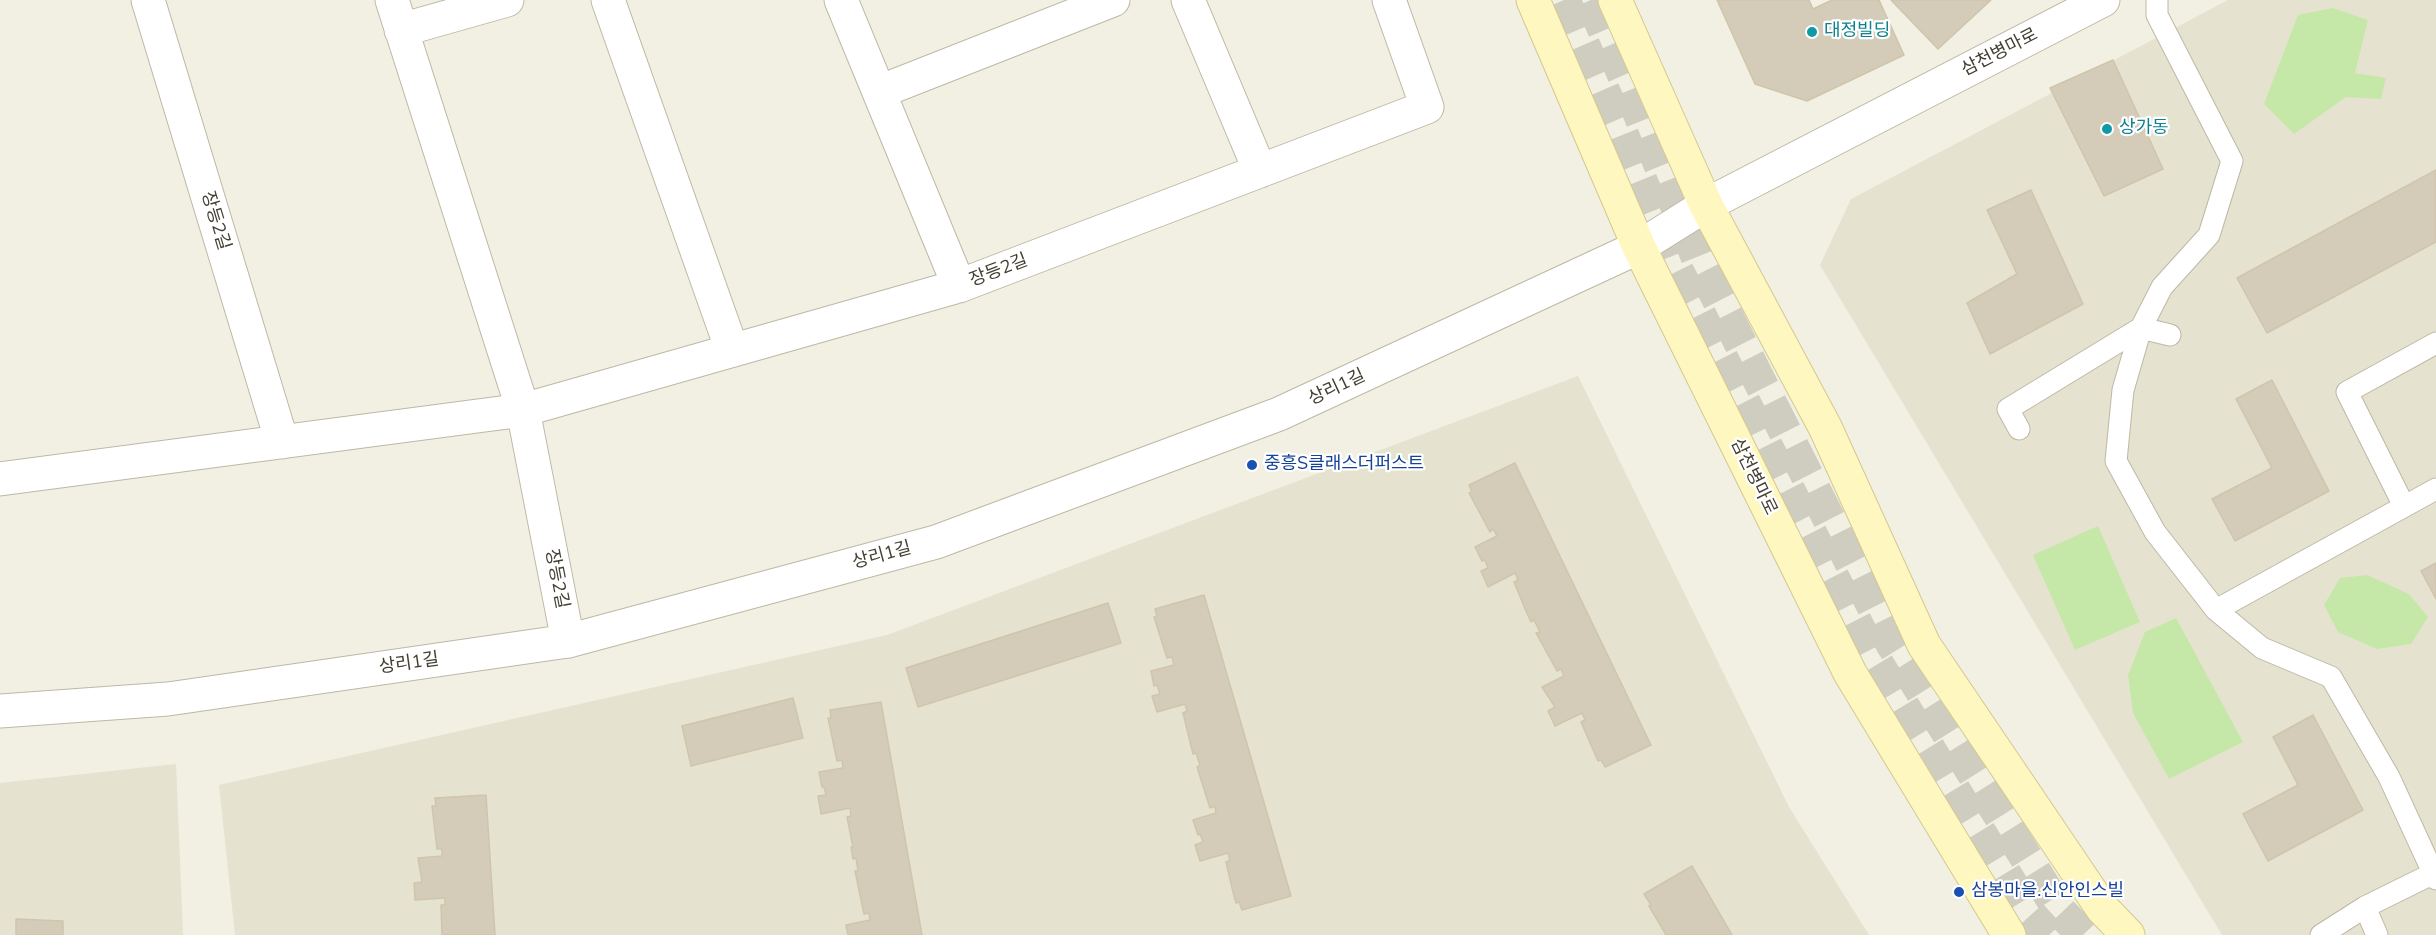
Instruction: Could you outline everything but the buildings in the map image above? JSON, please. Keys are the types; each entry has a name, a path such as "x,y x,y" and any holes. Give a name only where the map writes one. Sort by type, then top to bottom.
{"main road":[{"name":"삼천병마로","path":"1533,0 1639,248 1850,673 2009,935"},
{"path":"1615,0 1706,205 1825,427 1924,645 2102,908 2128,935"}],"street":[{"name":"장등2길","path":"148,0 282,442"},
{"name":"장등2길","path":"507,0 396,15 524,410 568,641"},
{"path":"608,0 732,350"},
{"path":"841,0 959,286"},
{"path":"879,92 1113,0"},
{"path":"1188,0 1260,171"},
{"name":"장등2길","path":"0,479 524,410 959,286 1427,107 1389,0"},
{"name":"삼천병마로","path":"1706,205 2103,0"},
{"name":"상리1길","path":"0,711 168,699 568,641 947,538 1280,414 1639,248 1706,205"}],"lane":[{"path":"2157,0 2157,15 2232,161 2209,235 2162,287 2142,328 2123,390 2116,461 2155,532 2216,610 2262,648 2331,677 2389,777 2435,875 2364,907 2321,935"},
{"path":"2019,429 2008,409 2142,328 2170,335"},
{"path":"2404,506 2347,392 2436,344"},
{"path":"2216,610 2436,489"},
{"path":"2364,907 2377,935"}],"shaded area":[{"path":"2228,0 2436,0 2436,935 2222,935 1820,265 1851,199"},
{"path":"1578,376 1789,807 1869,935 235,935 219,785 887,635"},
{"path":"176,764 183,935 0,935 0,783"}],"green space":[{"path":"2333,8 2368,20 2355,73 2386,78 2381,99 2346,97 2294,134 2264,104 2298,15"},
{"path":"2098,526 2140,622 2075,650 2033,555"},
{"path":"2367,575 2409,594 2428,617 2411,644 2377,649 2338,632 2324,605 2340,578"},
{"path":"2176,618 2243,742 2169,779 2133,713 2128,675 2145,632"}],"tunnel":[{"path":"1564,0 1619,126 1677,270 1874,658 2029,913 2049,935"},
{"path":"1591,0 1698,259 1892,644 2059,910 2083,935"}],"place":[{"name":"대정빌딩","path":"1812,32"},
{"name":"상가동","path":"2107,129"},
{"name":"중흥S클래스더퍼스트","path":"1252,465"},
{"name":"삼봉마을.신안인스빌","path":"1959,892"}]}
